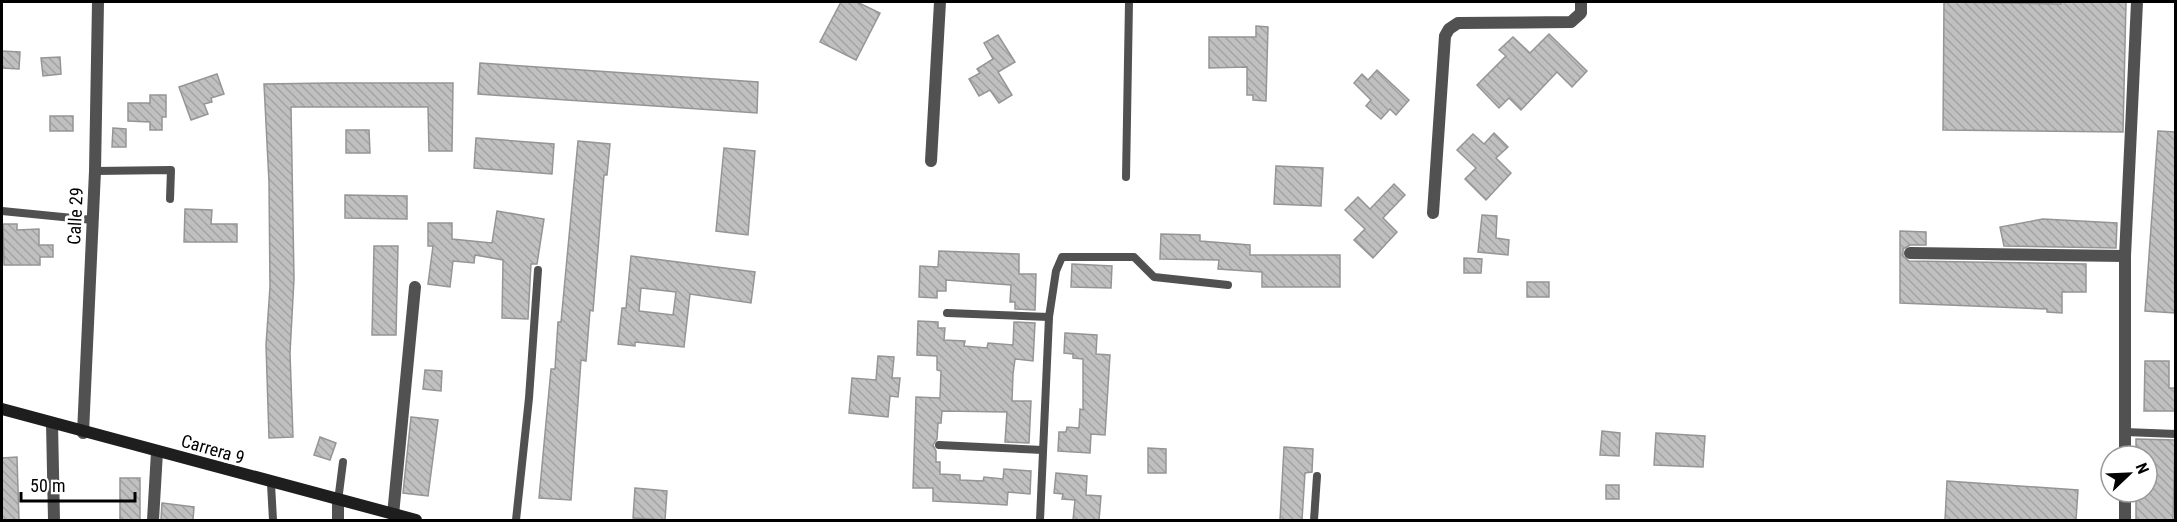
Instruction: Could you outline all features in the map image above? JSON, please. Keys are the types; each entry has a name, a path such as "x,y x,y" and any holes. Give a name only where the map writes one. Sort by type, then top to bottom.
{"main road":[{"name":"Carrera 9","path":"2,411 411,520"}],"street":[{"name":"Calle 29","path":"83,433 95,171 99,2"},
{"path":"932,161 940,2"},
{"path":"1433,213 1445,36 1449,29 1458,23 1571,21 1581,13 1581,2"},
{"path":"2125,444 2125,256 2137,2"},
{"path":"1910,253 2125,256"},
{"path":"393,515 415,286"},
{"path":"52,423 54,520"},
{"path":"153,520 157,452"},
{"path":"338,501 338,520"},
{"path":"2125,504 2125,520"}],"lane":[{"path":"1126,177 1129,2"},
{"path":"95,171 171,170 170,198"},
{"path":"2,211 93,220"},
{"path":"1040,520 1049,316 1056,271 1062,256 1134,257 1155,277 1228,285"},
{"path":"516,520 529,398 538,270"},
{"path":"947,313 1049,316"},
{"path":"2125,432 2175,434"},
{"path":"939,446 1043,450"},
{"path":"338,501 343,462"},
{"path":"1314,520 1317,476"},
{"path":"271,484 273,520"}],"building":[{"path":"841,2 857,2 880,13 856,60 820,42"},
{"path":"1944,2 2061,4 2061,2 2126,2 2123,132 1943,130"},
{"path":"1256,26 1268,27 1266,101 1253,100 1253,95 1247,95 1247,67 1209,68 1209,37 1256,37"},
{"path":"1549,34 1587,71 1572,87 1557,72 1521,110 1509,98 1499,108 1477,85 1506,56 1499,50 1513,37 1530,53"},
{"path":"998,35 1015,62 998,72 1012,95 999,103 990,90 979,96 969,79 980,73 977,69 993,59 984,43"},
{"path":"2,51 20,52 19,69 2,68"},
{"path":"60,57 61,74 43,76 41,58"},
{"path":"480,63 758,82 757,113 478,94"},
{"path":"1377,70 1409,100 1396,115 1390,109 1381,119 1366,106 1371,100 1354,83 1362,74 1368,80"},
{"path":"217,74 224,94 211,98 212,102 204,104 208,114 191,120 179,87"},
{"path":"453,83 452,151 429,151 428,107 291,107 294,279 290,353 293,437 269,438 266,345 270,287 269,182 264,84"},
{"path":"150,95 166,95 166,117 162,117 162,130 150,130 150,122 128,121 128,103 150,103"},
{"path":"50,116 73,116 73,131 50,131"},
{"path":"113,128 126,129 126,147 112,147"},
{"path":"346,130 369,130 370,153 346,153"},
{"path":"2158,131 2175,132 2175,313 2145,311"},
{"path":"1494,133 1508,147 1496,158 1511,173 1486,200 1465,179 1476,168 1457,150 1473,134 1484,144"},
{"path":"476,138 554,144 552,174 474,168"},
{"path":"578,141 610,144 607,175 604,175 593,311 590,310 586,361 581,360 571,500 539,498 551,369 555,369 558,322 561,322"},
{"path":"724,148 755,151 748,235 716,231"},
{"path":"1276,166 1323,168 1321,206 1274,204"},
{"path":"1394,184 1405,195 1383,218 1397,232 1373,258 1354,240 1365,229 1345,210 1358,197 1370,209"},
{"path":"345,195 407,196 407,219 345,218"},
{"path":"185,209 212,210 211,224 237,224 237,242 184,242"},
{"path":"497,211 544,219 537,264 531,264 528,319 502,318 503,260 475,255 474,263 453,261 450,287 428,284 433,246 428,246 428,223 452,223 452,239 492,243"},
{"path":"1482,215 1497,216 1496,238 1509,240 1508,255 1478,252"},
{"path":"2043,219 2117,223 2116,248 2004,246 2000,227"},
{"path":"3,224 17,224 17,230 39,229 39,245 53,245 53,257 40,257 40,265 4,265"},
{"path":"1900,231 1926,232 1926,245 1910,245 1903,249 1903,256 1909,261 2086,264 2086,292 2062,292 2062,313 2047,312 2047,309 1900,303"},
{"path":"1161,234 1200,235 1200,241 1250,245 1250,255 1340,255 1340,287 1262,287 1262,272 1218,269 1219,260 1160,259"},
{"path":"374,246 398,246 396,335 372,335"},
{"path":"939,251 1019,254 1019,274 1036,274 1035,310 1015,309 1015,302 1010,302 1011,285 946,280 946,291 937,291 937,298 919,297 920,266 938,267"},
{"path":"631,256 755,272 751,303 690,294 684,347 635,342 635,346 618,344 622,308 626,308","holes":["641,288 676,292 673,315 639,311"]},
{"path":"1464,258 1482,259 1481,273 1464,273"},
{"path":"1072,264 1112,266 1111,288 1071,287"},
{"path":"1527,282 1549,282 1549,297 1527,297"},
{"path":"918,321 938,322 938,328 945,328 944,340 965,341 964,346 987,348 988,343 1013,345 1014,322 1035,323 1033,361 1015,359 1013,374 1012,401 1031,401 1029,443 1005,442 1007,412 942,411 941,423 938,423 937,439 933,445 936,451 936,462 940,462 940,474 960,475 960,480 983,481 984,477 1003,479 1004,469 1031,471 1030,494 1008,492 1007,505 933,501 933,488 913,488 916,397 940,398 941,371 937,370 937,356 917,355"},
{"path":"1065,333 1097,335 1096,354 1110,355 1105,435 1091,434 1090,453 1058,451 1059,432 1066,432 1067,427 1079,428 1080,409 1083,410 1083,359 1073,358 1073,354 1064,353"},
{"path":"878,356 894,357 892,378 900,378 898,397 890,396 888,417 849,413 852,378 876,380"},
{"path":"2145,361 2169,361 2169,388 2175,388 2175,411 2144,411"},
{"path":"425,370 442,371 441,391 423,389"},
{"path":"411,417 438,420 428,496 403,493"},
{"path":"1602,431 1620,433 1619,456 1600,455"},
{"path":"1656,433 1705,436 1703,467 1654,465"},
{"path":"320,437 336,443 330,460 314,455"},
{"path":"2136,439 2175,440 2173,520 2136,520 2136,504 2159,504 2159,444 2136,444"},
{"path":"1284,447 1313,449 1312,472 1305,473 1302,520 1280,520"},
{"path":"1148,448 1166,449 1166,473 1148,473"},
{"path":"17,457 19,520 2,520 2,458"},
{"path":"1056,473 1087,476 1086,495 1101,496 1099,520 1073,520 1075,500 1062,499 1063,494 1054,493"},
{"path":"120,478 140,478 140,520 120,520"},
{"path":"1947,481 2078,490 2076,520 1945,520"},
{"path":"1606,485 1619,485 1619,499 1606,499"},
{"path":"635,488 667,491 665,520 633,518"},
{"path":"162,503 194,507 193,520 161,520"}]}
